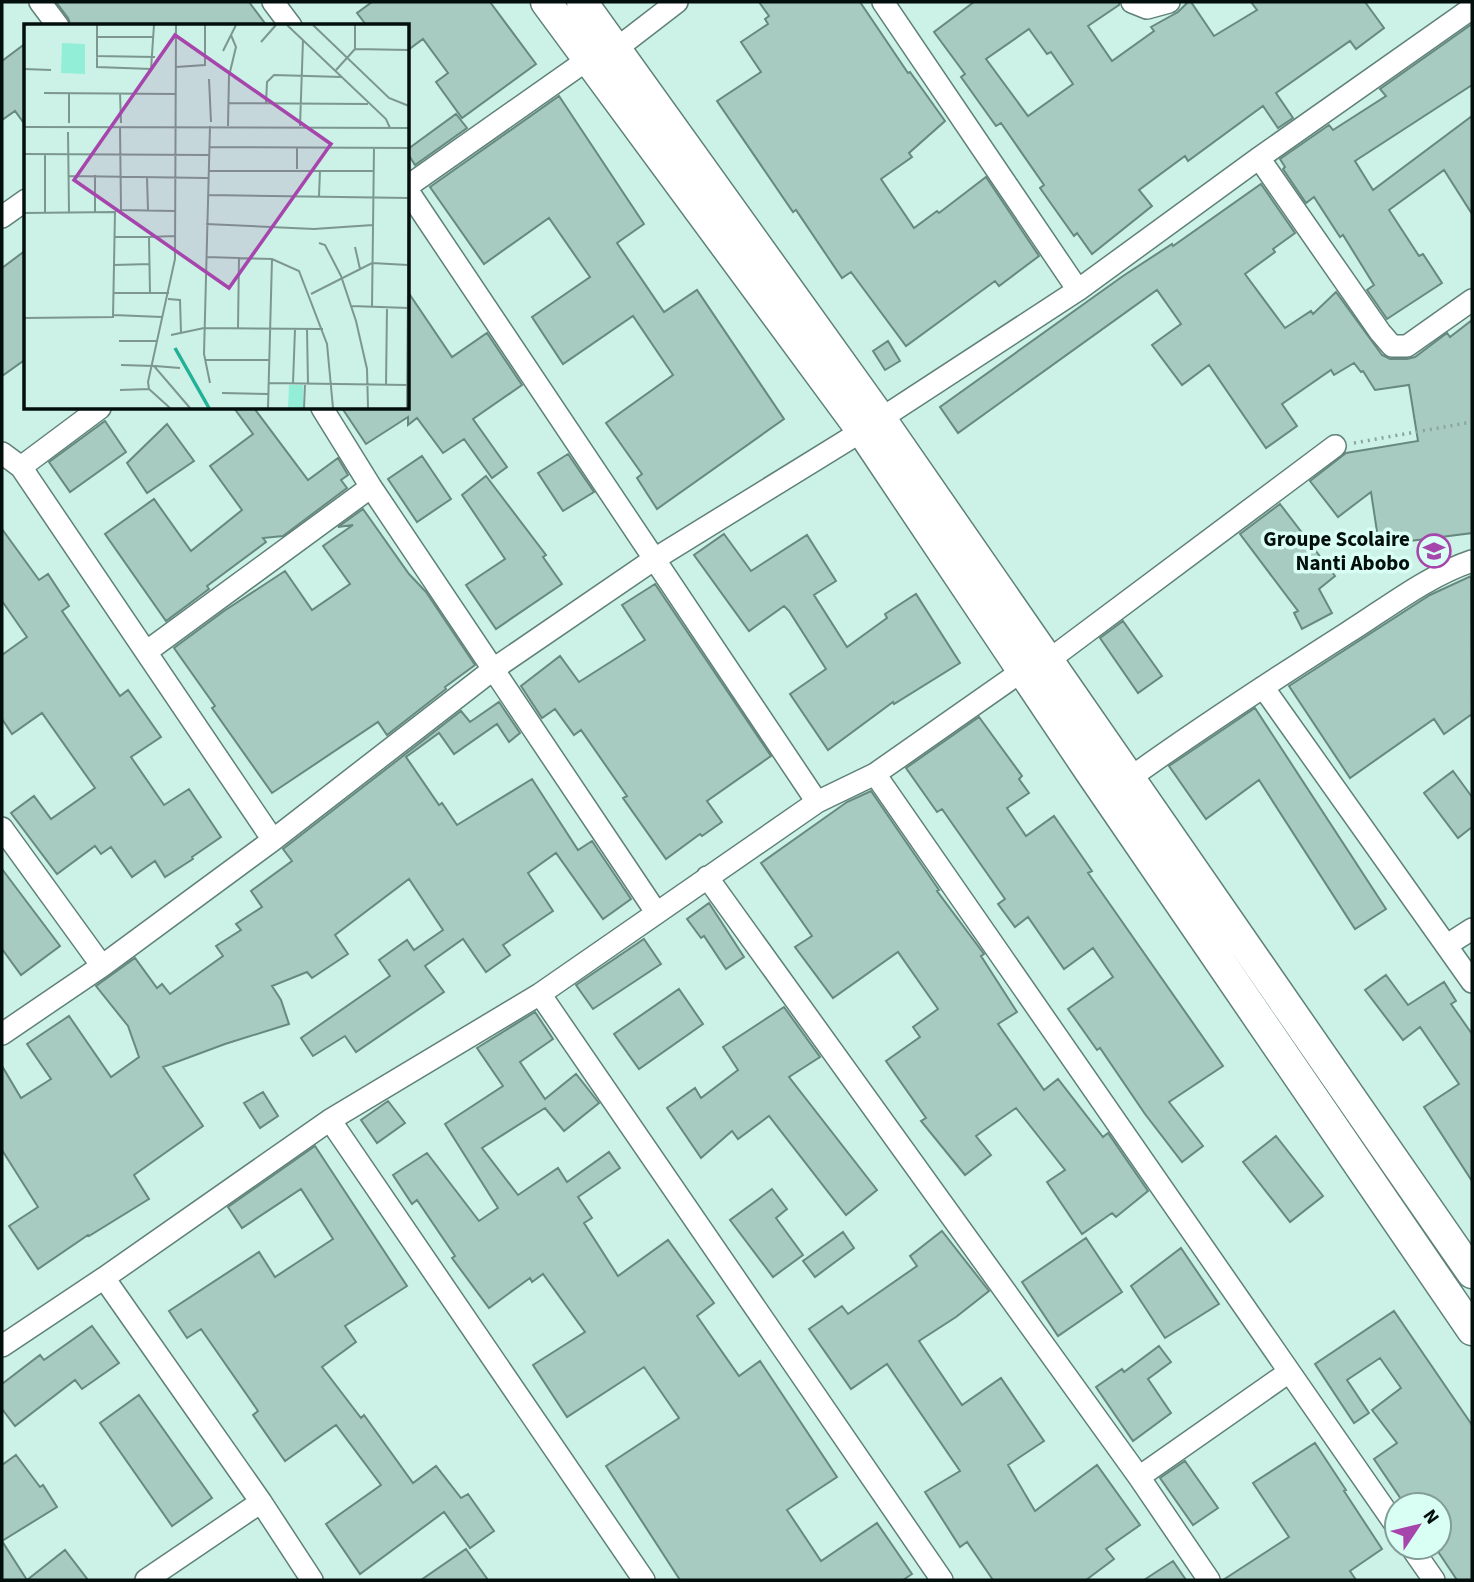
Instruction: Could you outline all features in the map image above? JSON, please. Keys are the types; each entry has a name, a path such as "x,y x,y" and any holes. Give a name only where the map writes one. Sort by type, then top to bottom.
{"main road":[{"path":"547,2 587,60 872,425"},
{"path":"582,2 616,48 1118,787 1472,1330"},
{"path":"1118,787 1472,1272"}],"street":[{"path":"40,2 56,24"},
{"path":"273,2 290,24"},
{"path":"616,48 677,2"},
{"path":"883,2 1079,290"},
{"path":"1132,2 1147,8 1169,2"},
{"path":"2,1034 102,966 273,839 495,668 653,560 872,425 1079,290 1259,158 1472,8"},
{"path":"410,188 587,60"},
{"path":"1259,158 1392,346 1407,346 1472,300"},
{"path":"410,192 653,560 817,802"},
{"path":"2,217 24,201"},
{"path":"21,467 97,410"},
{"path":"323,410 371,487 495,668 656,912"},
{"path":"2,1346 330,1120 540,994 817,802 876,774 1035,665 1335,446"},
{"path":"2,453 21,467 273,839"},
{"path":"146,652 371,487"},
{"path":"1118,787 1263,687 1453,567 1472,561"},
{"path":"1263,687 1472,982"},
{"path":"876,774 1383,1507"},
{"path":"2,828 102,966"},
{"path":"707,877 1139,1476 1209,1580"},
{"path":"1447,945 1472,929"},
{"path":"540,994 942,1580"},
{"path":"330,1120 644,1580"},
{"path":"1446,1290 1472,1272"},
{"path":"104,1278 261,1502 312,1580"},
{"path":"1139,1476 1289,1372"},
{"path":"146,1580 261,1502"},
{"path":"1421,1561 1434,1580"}],"path":[{"path":"1335,446 1472,422"}],"building":[{"path":"56,2 249,2 266,24 70,24"},
{"path":"372,2 490,2 536,64 462,118 436,82 448,73 423,39 410,49 410,24 365,24 357,13"},
{"path":"759,2 860,2 908,73 910,72 945,121 909,153 912,157 881,179 914,228 937,211 939,213 986,177 1039,256 999,286 995,281 906,346 851,272 842,278 717,101 761,72 741,42 768,24 765,19 769,16"},
{"path":"974,2 1119,2 1119,5 1088,26 1112,61 1154,31 1151,27 1178,12 1188,2 1191,2 1214,36 1257,10 1251,2 1365,2 1384,28 1356,49 1350,41 1276,93 1293,118 1278,128 1263,106 1188,161 1185,156 1139,190 1152,206 1092,254 1077,233 1074,236 1040,188 1044,185 1001,123 996,126 961,77 965,74 934,32","holes":["1029,29 1047,54 1051,52 1073,84 1028,116 986,59"]},
{"path":"1472,24 1472,85 1355,161 1373,190 1472,116 1472,214 1444,170 1389,210 1419,256 1423,254 1442,283 1387,319 1367,290 1374,285 1343,235 1340,237 1314,197 1306,203 1283,169 1285,167 1280,159 1329,125 1333,130 1386,96 1380,89"},
{"path":"24,44 24,123 15,111 2,120 2,61"},
{"path":"559,96 644,224 617,243 664,312 697,290 784,419 657,509 637,478 642,474 606,423 673,375 633,316 563,364 532,317 590,277 549,218 484,264 430,187"},
{"path":"456,114 467,128 415,165 410,157 410,148"},
{"path":"1261,184 1295,233 1245,274 1285,328 1311,311 1313,314 1336,292 1382,355 1390,359 1407,359 1415,357 1447,333 1450,337 1472,320 1472,533 1379,545 1371,492 1338,517 1310,481 1346,453 1418,441 1409,385 1375,390 1363,371 1354,363 1334,375 1331,370 1282,404 1297,426 1266,448 1209,365 1182,385 1152,345 1181,324 1157,290 958,433 940,407 1123,276 1172,244 1173,246"},
{"path":"24,252 24,360 2,376 2,268"},
{"path":"410,295 452,357 487,333 522,385 473,419 507,467 492,478 464,439 443,453 417,418 408,425 408,417 366,444 343,410 410,410"},
{"path":"888,341 900,361 885,370 873,351"},
{"path":"235,410 256,410 308,480 338,458 348,475 341,480 347,488 283,536 263,538 266,542 166,621 105,534 154,499 191,551 242,510 210,466 253,434"},
{"path":"105,421 126,452 70,492 49,462"},
{"path":"167,424 194,461 147,493 127,463"},
{"path":"568,454 594,492 563,511 538,473"},
{"path":"422,456 451,499 417,522 388,479"},
{"path":"486,476 546,555 543,557 562,584 496,629 466,585 505,559 462,495"},
{"path":"1280,504 1335,576 1319,589 1332,613 1302,629 1294,613 1298,611 1240,534"},
{"path":"363,509 409,574 426,592 475,665 387,735 378,722 272,793 212,708 215,706 174,648 285,571 312,610 350,584 323,546 353,525 338,527"},
{"path":"2,529 39,580 48,574 69,606 62,611 120,696 128,690 161,737 131,757 164,805 189,789 221,837 165,877 155,861 132,877 111,847 101,854 95,846 57,874 11,813 34,796 51,819 95,788 42,713 12,734 2,719 2,655 27,637 2,601"},
{"path":"724,534 751,571 807,535 836,581 814,595 847,647 887,618 885,614 916,594 960,663 894,704 893,702 828,750 790,694 826,669 789,611 784,606 749,631 694,555"},
{"path":"1471,576 1472,714 1444,734 1434,719 1350,778 1289,686 1430,595"},
{"path":"655,584 771,756 707,801 722,822 702,836 700,834 666,859 623,798 627,796 581,730 574,735 555,709 542,718 521,686 560,656 579,682 645,640 622,605"},
{"path":"1123,621 1162,676 1138,693 1100,638"},
{"path":"499,702 520,733 509,742 497,724 454,754 439,733 406,757 439,805 442,803 457,825 532,779 578,850 592,841 631,899 603,919 556,853 528,873 553,911 503,945 510,955 486,972 463,939 425,966 444,992 356,1052 345,1036 313,1056 301,1038 390,976 379,960 407,940 414,950 443,930 409,879 335,935 348,954 312,978 307,972 272,986 281,1000 289,1024 163,1067 203,1126 134,1175 149,1199 38,1269 9,1226 38,1207 2,1150 2,1066 21,1098 51,1079 27,1044 69,1016 111,1077 139,1057 128,1026 96,986 135,958 157,988 162,984 170,994 223,956 216,946 241,930 236,924 262,907 251,891 292,861 283,849 461,711 470,722"},
{"path":"1255,708 1386,909 1355,929 1259,780 1206,819 1169,766"},
{"path":"979,717 1022,776 1019,779 1029,793 1007,808 1026,836 1054,816 1092,871 1088,873 1223,1066 1169,1102 1203,1146 1182,1162 1100,1048 1097,1050 1068,1009 1113,977 1093,948 1064,969 1028,917 1015,927 998,904 1005,899 942,809 937,812 906,768"},
{"path":"1453,771 1472,797 1472,827 1458,838 1424,793"},
{"path":"871,791 939,890 937,891 984,954 981,956 1017,1012 998,1024 1044,1090 1058,1079 1103,1137 1108,1133 1148,1191 1116,1217 1112,1213 1082,1234 1047,1182 1065,1170 1016,1108 976,1136 991,1155 965,1175 921,1121 926,1118 886,1061 920,1037 913,1027 938,1009 898,952 833,998 795,947 812,936 761,863 847,802"},
{"path":"2,869 60,946 21,975 2,949"},
{"path":"709,903 744,957 726,969 704,936 701,938 687,919"},
{"path":"644,939 661,964 593,1009 576,985"},
{"path":"1386,975 1408,1005 1444,982 1456,1001 1451,1004 1472,1034 1472,1181 1424,1107 1459,1084 1420,1027 1403,1040 1365,990"},
{"path":"679,989 703,1024 639,1069 614,1034"},
{"path":"784,1007 820,1057 789,1077 877,1190 846,1215 769,1116 738,1139 732,1131 701,1158 667,1108 695,1088 701,1098 738,1070 723,1047"},
{"path":"535,1012 553,1039 520,1062 545,1099 576,1074 599,1103 564,1131 545,1108 482,1148 518,1195 558,1168 567,1182 609,1152 620,1168 578,1197 592,1218 584,1223 618,1276 668,1240 714,1303 697,1316 739,1376 760,1361 837,1477 787,1510 821,1561 877,1523 912,1574 903,1580 680,1580 606,1466 679,1418 644,1367 567,1417 533,1365 585,1332 543,1274 532,1282 530,1278 489,1308 452,1258 455,1256 417,1200 412,1204 393,1175 427,1153 479,1221 498,1208 445,1124 503,1086 477,1048"},
{"path":"263,1092 278,1116 260,1128 244,1103"},
{"path":"388,1101 405,1123 377,1143 361,1120"},
{"path":"1276,1136 1323,1196 1290,1222 1243,1162"},
{"path":"315,1146 407,1286 345,1326 356,1342 322,1367 361,1418 364,1415 413,1483 436,1466 461,1498 468,1494 494,1531 470,1548 444,1512 360,1574 326,1524 381,1485 336,1425 285,1461 253,1415 258,1411 201,1329 187,1338 169,1311 259,1252 275,1277 333,1239 301,1189 242,1228 228,1207"},
{"path":"772,1189 787,1209 776,1218 803,1255 773,1277 730,1220"},
{"path":"942,1231 989,1291 919,1341 962,1405 1001,1378 1044,1441 1008,1465 1035,1511 1097,1465 1140,1525 1106,1549 1114,1559 1086,1580 993,1580 967,1542 960,1547 925,1492 960,1471 887,1364 851,1389 809,1329 842,1306 848,1314 917,1266 910,1256"},
{"path":"843,1232 854,1248 815,1277 803,1261"},
{"path":"1086,1238 1122,1292 1058,1336 1022,1282"},
{"path":"1181,1248 1219,1304 1165,1338 1131,1286"},
{"path":"1394,1311 1472,1425 1472,1580 1457,1580 1444,1561 1453,1561 1453,1491 1396,1491 1374,1459 1397,1443 1372,1410 1401,1388 1380,1358 1347,1380 1369,1413 1354,1423 1315,1364"},
{"path":"92,1326 119,1363 82,1389 75,1380 15,1426 2,1409 2,1384 40,1355 44,1360"},
{"path":"1159,1346 1171,1362 1148,1379 1171,1413 1133,1441 1096,1387 1122,1369 1124,1372"},
{"path":"139,1395 212,1498 172,1526 100,1423"},
{"path":"1315,1443 1382,1549 1350,1571 1356,1580 1223,1580 1289,1537 1253,1483"},
{"path":"16,1455 40,1487 43,1485 57,1507 2,1541 2,1465"},
{"path":"1185,1461 1218,1508 1193,1525 1160,1478"},
{"path":"2,1541 27,1580 2,1580"},
{"path":"466,1549 488,1580 421,1580"},
{"path":"65,1550 88,1580 27,1580"},
{"path":"1173,1561 1186,1580 1144,1580"}],"place":[{"name":"Groupe Scolaire Nanti Abobo","path":"1434,551"}]}
